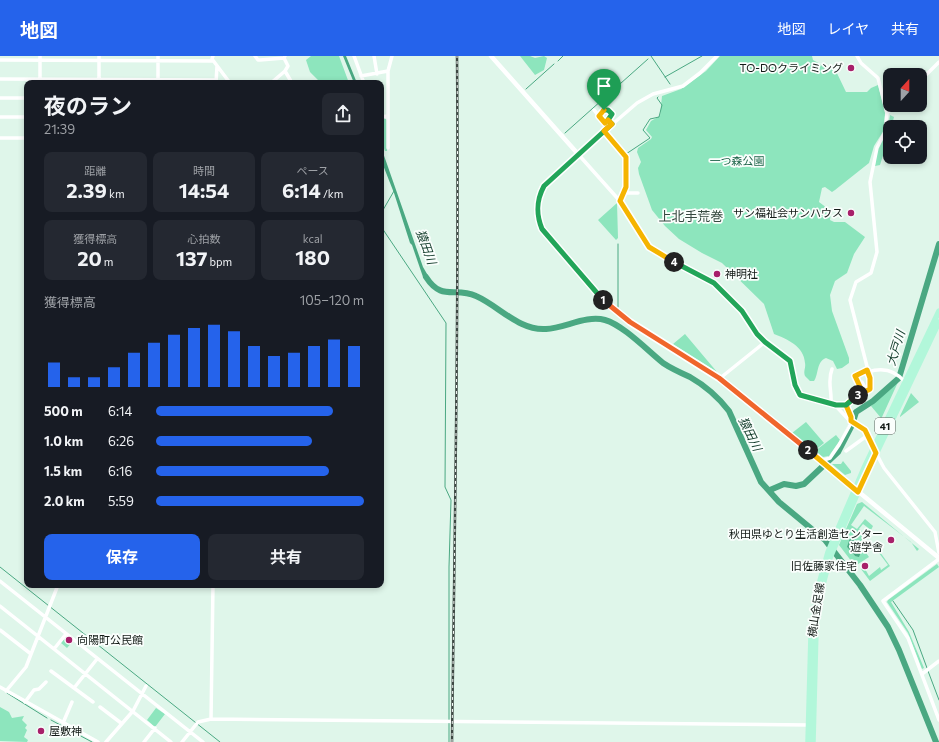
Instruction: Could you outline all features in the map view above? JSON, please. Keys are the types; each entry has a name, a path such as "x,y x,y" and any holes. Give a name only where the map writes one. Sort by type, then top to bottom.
{"main road":[{"name":"横山金足線","path":"907,384 939,311"},
{"name":"横山金足線","path":"808,742 811,635 818,588 834,542 875,450 939,322"},
{"name":"横山金足線","path":"813,742 816,630 821,592 830,554"}],"street":[{"path":"158,56 158,80"},
{"path":"213,56 213,61 228,80"},
{"path":"255,56 258,60 285,57 288,66 285,71 274,80"},
{"path":"354,56 363,80"},
{"path":"374,56 377,74"},
{"path":"388,148 388,72 392,56"},
{"path":"491,56 620,201 649,247 714,283 742,311 757,334 790,361 795,385 800,395 836,405 846,405 852,399 870,389 871,382 850,300 856,282 870,273 877,252 870,182 875,152 885,132 887,113 878,78 861,63 858,56"},
{"path":"717,56 700,73 683,86 653,94 642,100 552,176 540,194 538,216 542,229 600,296 619,315 719,378 939,558 883,601 908,638 939,720"},
{"path":"40,58 40,80"},
{"path":"99,58 99,80"},
{"path":"0,60 99,58 158,61 213,61"},
{"path":"927,74 939,62"},
{"path":"216,80 217,66"},
{"path":"285,71 290,80"},
{"path":"361,76 388,72"},
{"path":"0,79 24,80"},
{"path":"0,98 24,98"},
{"path":"594,110 599,116 605,123 612,114 608,110 604,110 599,116"},
{"path":"384,117 388,116"},
{"path":"0,117 24,117"},
{"path":"608,120 612,124"},
{"path":"604,131 626,157 627,175 624,193 620,201"},
{"path":"0,138 24,138"},
{"path":"624,193 638,193"},
{"path":"719,378 765,342"},
{"path":"831,403 832,391 829,385 832,369"},
{"path":"865,392 855,376 867,371 890,370 898,374 907,384"},
{"path":"862,382 865,392"},
{"path":"836,405 851,421 856,423 868,435 884,468 935,532 939,553"},
{"path":"824,463 834,452 851,421 846,405"},
{"path":"846,451 868,435"},
{"path":"935,532 939,528"},
{"path":"0,581 203,742"},
{"path":"6,691 22,674 57,588"},
{"path":"212,719 213,588"},
{"path":"0,606 171,742"},
{"path":"0,630 31,654"},
{"path":"54,649 66,634"},
{"path":"74,688 97,659"},
{"path":"922,674 939,661"},
{"path":"51,671 93,702"},
{"path":"25,702 34,690 39,689 46,682"},
{"path":"106,742 133,711 146,686"},
{"path":"0,687 98,742"},
{"path":"63,723 72,702"},
{"path":"100,707 121,723"},
{"path":"182,742 196,723 212,719 809,725"},
{"path":"144,742 154,728"}],"green space":[{"path":"311,56 339,56 348,80 318,80 310,72 306,60"},
{"path":"520,56 530,56 535,58 544,56 547,58 544,70 535,75"},
{"name":"一つ森公園","path":"720,56 812,56 813,60 822,65 834,67 846,92 867,92 871,88 878,85 883,105 883,112 885,113 885,120 883,120 883,132 874,146 869,163 832,192 825,187 822,188 819,202 831,211 830,220 834,222 845,222 865,237 854,254 847,273 835,281 830,295 832,311 849,358 849,363 842,368 837,369 833,361 826,358 819,365 814,381 810,381 805,376 804,357 802,352 794,344 774,334 764,304 722,263 679,239 665,226 652,210 639,174 638,168 641,162 637,152 638,148 652,137 646,130 651,121 660,116 662,96 681,89 706,71"},
{"path":"890,115 894,117 893,120 889,120"},
{"path":"384,118 387,120 387,151 385,151"},
{"path":"883,138 883,155 880,165 875,166 877,150"},
{"path":"617,203 618,238 616,240 598,220"},
{"path":"685,334 717,372 673,344"},
{"path":"899,380 882,417 881,418 871,406"},
{"path":"911,393 919,402 900,417 900,416"},
{"path":"806,422 824,443 814,451 792,433"},
{"path":"836,435 840,440 829,456 823,457 815,451"},
{"path":"843,461 851,473 845,475 832,464 841,464"},
{"path":"862,502 904,537 864,506 851,525 857,529 865,519 873,526 871,530 863,524 859,529 867,535 859,543 869,557 855,566 839,545 857,504","holes":["854,544 859,549 855,556 847,547"]},
{"path":"912,543 919,549 917,551"},
{"path":"880,552 890,566 870,581 861,569 864,567 869,576 880,567 881,570 888,565 879,553"},
{"path":"937,564 939,567 891,602 909,632 924,668 922,669 908,633 887,602"},
{"path":"67,636 73,641 67,648 61,643"},
{"path":"0,707 9,712 12,718 24,716 22,720 27,725 25,728 27,730 24,737 28,740 27,742 0,741"},
{"path":"156,708 165,714 155,727 147,720"}],"shaded area":[{"path":"343,56 346,56 356,80 353,80"},
{"path":"384,156 423,267 434,286 423,277 384,168"},
{"path":"850,538 854,540 856,547 861,552 859,557 855,556 847,547"}],"waterway":[{"path":"558,61 563,56"},
{"path":"651,56 670,84"},
{"path":"665,77 702,56"},
{"path":"565,133 648,59"},
{"path":"526,89 554,64"},
{"path":"626,154 650,138 643,130 650,119 659,117 662,105 657,98 658,97"},
{"path":"384,208 394,191"},
{"path":"384,231 446,323 445,487 451,500 449,567 449,720"},
{"path":"618,244 618,307"},
{"name":"大戸川","path":"770,490 784,484 796,486 804,484 838,452 852,425 856,412 873,401 899,378 939,244"},
{"name":"猿田川","path":"426,277 432,285 438,289 449,292 468,293 476,296 485,300 518,322 536,329 553,328 590,319 605,320 620,327 663,363 695,380 716,397 729,411 761,482 779,502 825,540 860,585 888,627 899,650 936,742"},
{"path":"0,567 24,586"},
{"path":"26,588 220,742"},
{"path":"893,601 913,630 927,668"},
{"path":"928,671 939,700"},
{"path":"7,693 47,718"},
{"path":"51,720 92,742"},
{"path":"449,723 449,742"}],"railway":[{"path":"452,742 457,313 457,56"}],"place":[{"name":"TO-DOクライミング","path":"851,68"},
{"name":"サン福祉会サンハウス","path":"851,213"},
{"name":"神明社","path":"717,274"},
{"name":"秋田県ゆとり生活創造センター 遊学舎","path":"891,540"},
{"name":"旧佐藤家住宅","path":"865,566"},
{"name":"向陽町公民館","path":"69,640"},
{"name":"屋敷神","path":"41,731"}],"district":[{"name":"上北手荒巻","path":"691,216"}],"route":[{"path":"604,110 599,116 605,123 608,120 612,124 604,131 626,157 626,187 620,201 635,224 640,235 649,247 719,287 748,317 757,334 790,361 795,385 800,395 836,405 846,405 852,399 863,393 855,376 856,374 867,370 871,382 870,389 863,393 858,395 852,399 846,405 851,421 861,426 865,430 876,453 858,492 719,378 619,315 579,273 542,229 539,222 537,207 540,194 544,186 552,176 612,124 608,120 612,114 606,109 604,110"}]}
